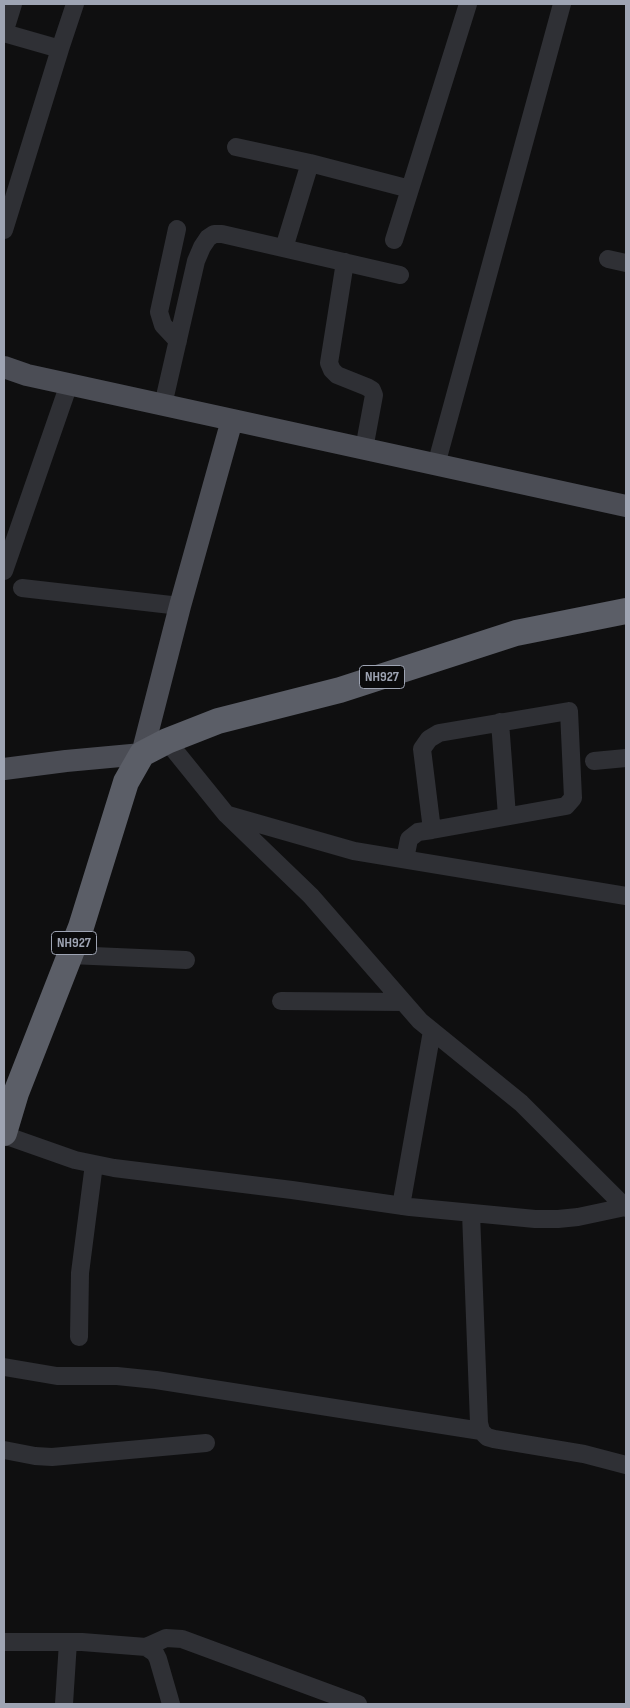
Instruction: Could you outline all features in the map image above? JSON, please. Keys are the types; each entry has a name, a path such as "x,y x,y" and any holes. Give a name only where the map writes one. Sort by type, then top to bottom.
{"highway":[{"name":"NH927","path":"4,1134 10,1094 81,927 126,782 142,754 167,741 218,721 340,690 516,633 626,610"}],"main road":[{"path":"4,367 27,375 626,506"},
{"path":"4,769 142,754 180,606 232,420"}],"street":[{"path":"12,4 4,33 60,49"},
{"path":"4,230 74,4"},
{"path":"394,240 468,4"},
{"path":"436,465 562,4"},
{"path":"236,147 310,163 410,189"},
{"path":"284,248 310,163"},
{"path":"178,229 158,312 163,325 178,341"},
{"path":"163,405 196,261 202,247 208,238 214,234 222,234 400,275"},
{"path":"608,258 626,263"},
{"path":"345,262 330,364 332,370 337,375 372,390 374,395 364,449"},
{"path":"4,570 69,384"},
{"path":"22,588 180,606"},
{"path":"405,859 409,839 413,835 566,806 573,798 569,711 439,733 429,739 422,749 432,830"},
{"path":"500,722 507,816"},
{"path":"167,741 226,814 311,896 420,1021 521,1103 626,1208"},
{"path":"594,761 626,758"},
{"path":"226,814 354,851 626,896"},
{"path":"70,955 186,960"},
{"path":"281,1002 403,1002"},
{"path":"402,1206 432,1031"},
{"path":"4,1134 75,1160 114,1168 402,1206 535,1219 578,1217 626,1208"},
{"path":"79,1337 80,1273 94,1164"},
{"path":"471,1213 479,1423 482,1431 494,1439 584,1454 626,1465"},
{"path":"4,1367 57,1376 117,1376 156,1380 482,1431"},
{"path":"4,1450 52,1457 206,1443"},
{"path":"146,1648 166,1638 182,1638 358,1704"},
{"path":"4,1642 68,1642 146,1648 155,1653 158,1659 172,1704"},
{"path":"64,1704 68,1642"}]}
